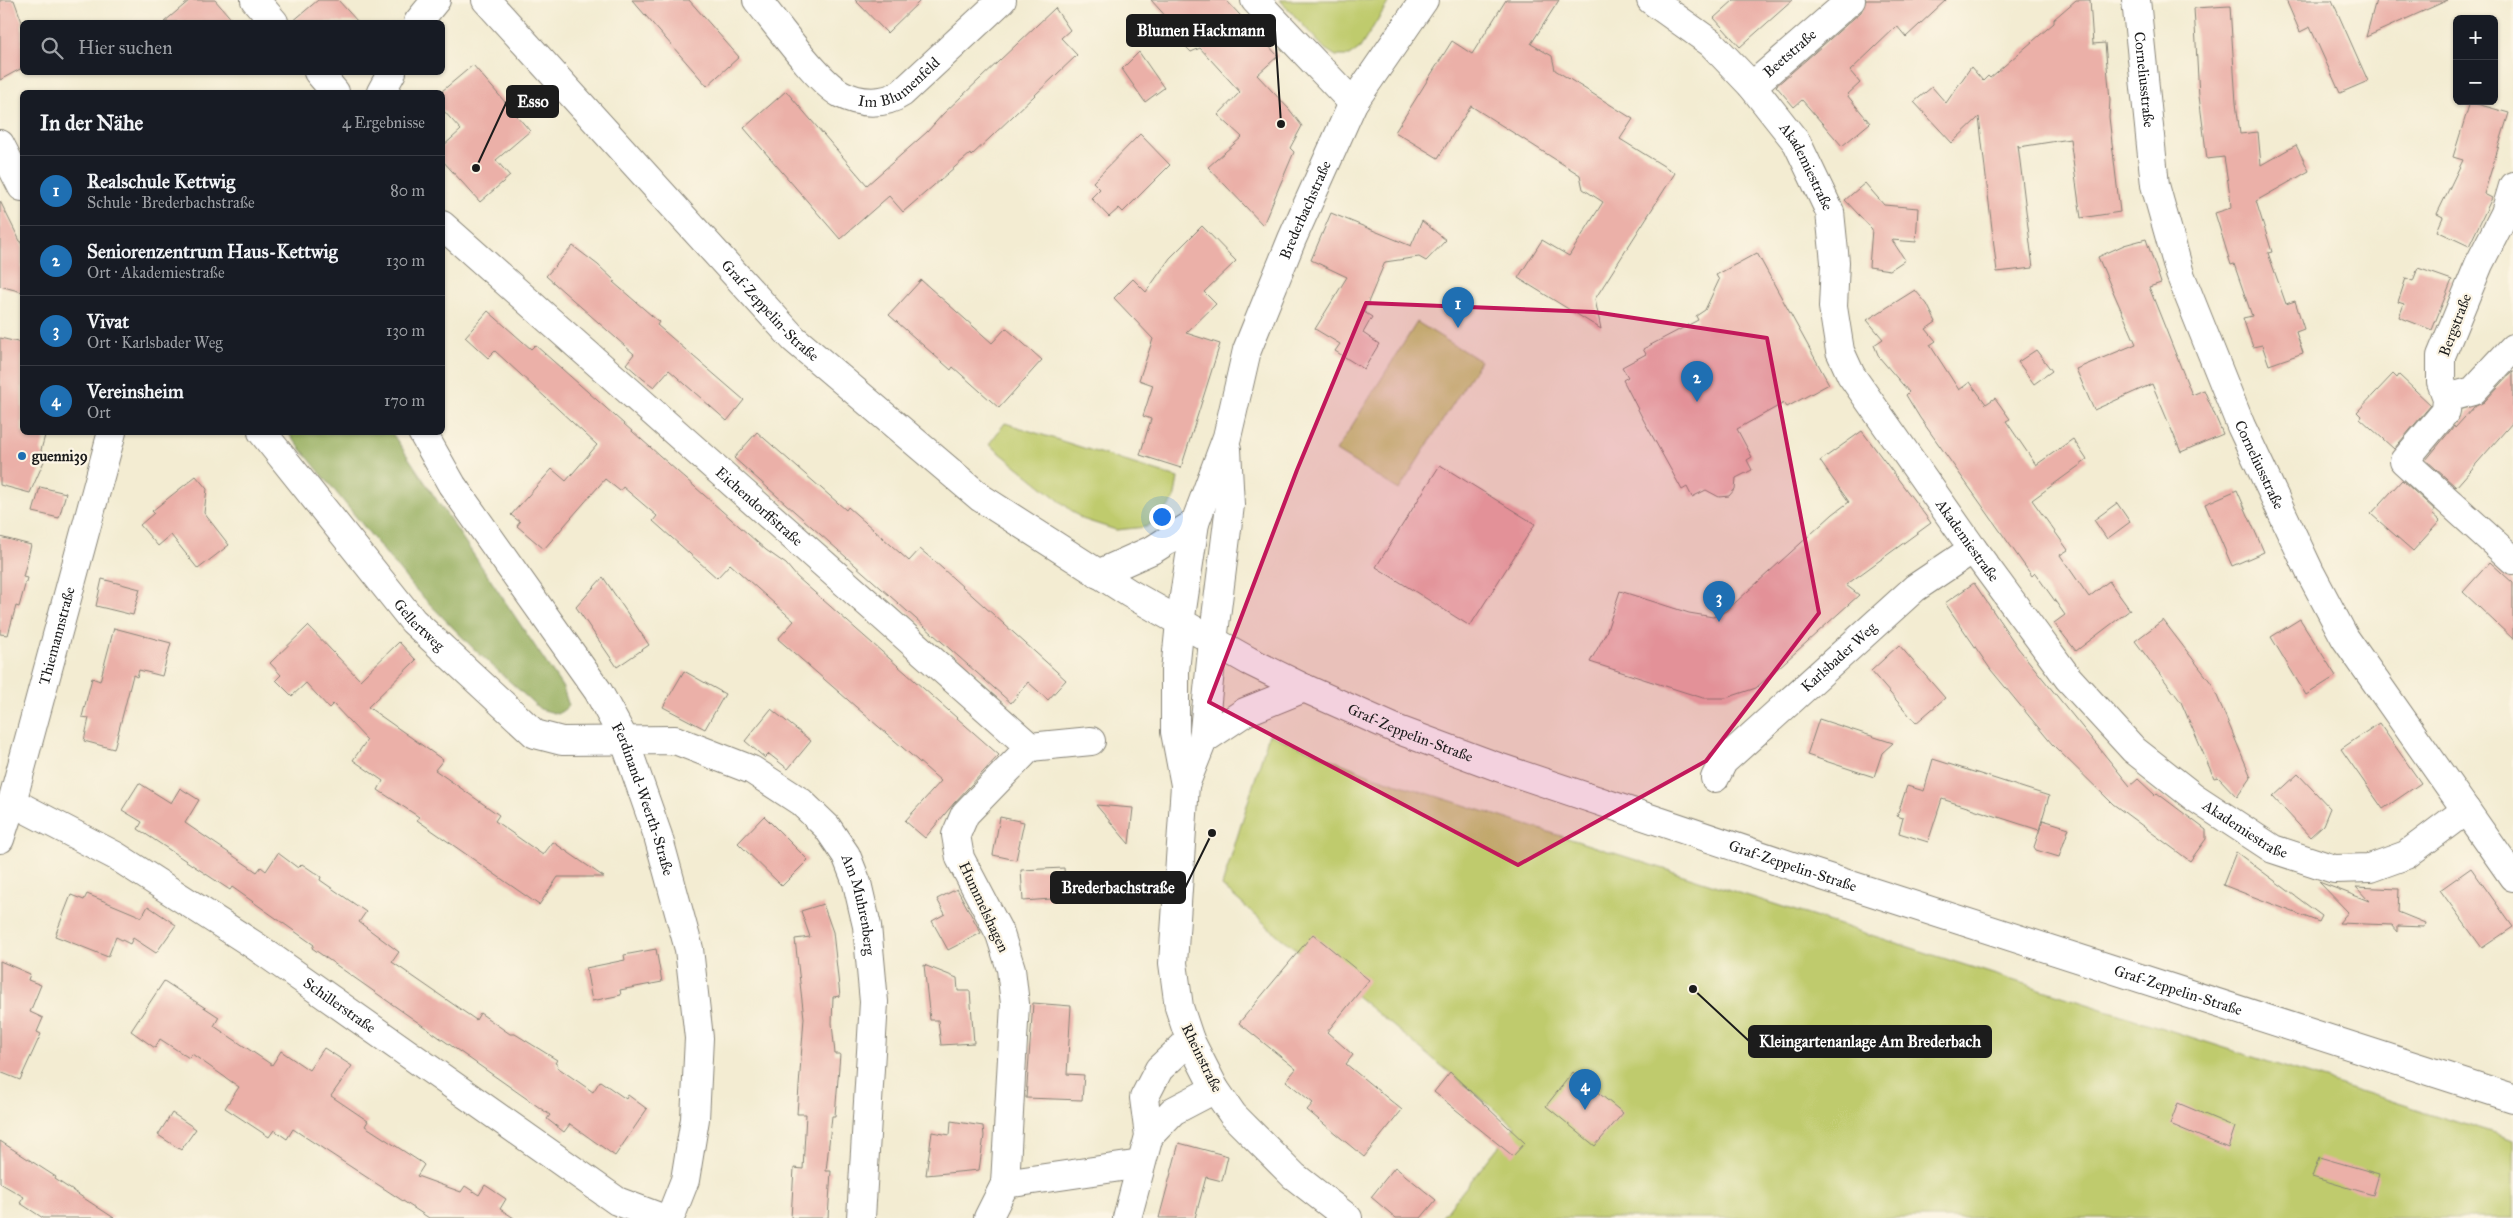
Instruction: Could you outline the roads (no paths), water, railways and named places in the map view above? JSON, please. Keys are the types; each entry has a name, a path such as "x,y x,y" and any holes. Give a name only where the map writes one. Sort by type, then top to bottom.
{"street":[{"path":"255,0 272,20"},
{"path":"420,20 436,0"},
{"name":"Graf-Zeppelin-Straße","path":"486,0 794,339 981,498 1098,574 1212,641 1304,688 1406,733 1671,827 2513,1098"},
{"name":"Im Blumenfeld","path":"757,0 832,88 854,100 871,102 894,98 902,93 1002,0"},
{"path":"1256,0 1353,103"},
{"name":"Brederbachstraße","path":"1180,623 1195,523 1226,437 1247,350 1292,239 1353,103 1424,0"},
{"name":"Akademiestraße","path":"1651,0 1711,43 1752,86 1798,143 1830,212 1834,262 1833,307 1840,351 1851,376 1973,549 2068,678 2134,750 2194,797 2273,850 2334,869 2370,868 2406,855 2466,810"},
{"name":"Beetstraße","path":"1752,86 1851,0"},
{"name":"Corneliusstraße","path":"2136,0 2155,186 2180,274 2238,417 2310,572 2345,638 2513,877"},
{"path":"321,75 333,90"},
{"path":"382,90 390,75"},
{"path":"0,144 20,183"},
{"name":"Bergstraße","path":"2447,398 2441,382 2441,356 2479,264 2505,213 2513,186"},
{"name":"Eichendorffstraße","path":"445,228 1030,747"},
{"path":"2513,348 2473,391 2447,398 2446,412 2404,461 2513,560"},
{"name":"Thiemannstraße","path":"0,839 12,802 111,435"},
{"name":"Gellertweg","path":"264,435 413,621 535,734 562,741 624,739"},
{"name":"Ferdinand-Weerth-Straße","path":"424,435 452,485 598,691 624,739 658,836 689,949 699,1038 692,1137 685,1180 670,1218"},
{"name":"Brederbachstraße","path":"1212,641 1230,505 1226,437"},
{"path":"1098,574 1154,549 1195,523"},
{"name":"Karlsbader Weg","path":"1715,778 1723,762 1915,588 1973,549"},
{"name":"Rheinstraße","path":"1180,623 1175,671 1175,732 1185,785 1173,963 1179,1007 1190,1040 1215,1089 1233,1115 1294,1176 1348,1218"},
{"name":"Rheinstraße","path":"1185,785 1203,740 1212,641"},
{"path":"1203,740 1245,712 1304,688"},
{"name":"Am Muhrenberg","path":"624,739 676,740 752,770 801,802 827,827 846,855 857,883 867,926 874,1002 861,1218"},
{"path":"1030,747 1091,741"},
{"name":"Hummelshagen","path":"988,1218 1005,1184 1015,1004 1011,969 1000,934 960,858 956,835 966,814 1030,747"},
{"name":"Schillerstraße","path":"12,802 116,856 262,951 617,1201 662,1218"},
{"path":"1150,1136 1144,1098 1159,1069 1190,1040"},
{"path":"1126,1218 1150,1136 1173,1112 1215,1089"},
{"path":"1005,1184 1141,1164"}],"place":[{"name":"Blumen Hackmann","path":"1281,124"},
{"name":"Esso","path":"476,168"},
{"name":"Realschule Kettwig","path":"1458,328"},
{"name":"Seniorenzentrum Haus-Kettwig","path":"1697,402"},
{"name":"guenni39","path":"22,456"},
{"name":"Vivat","path":"1719,622"},
{"name":"Brederbachstraße","path":"1212,833"},
{"name":"Kleingartenanlage Am Brederbach","path":"1693,989"},
{"name":"Vereinsheim","path":"1585,1110"}]}
